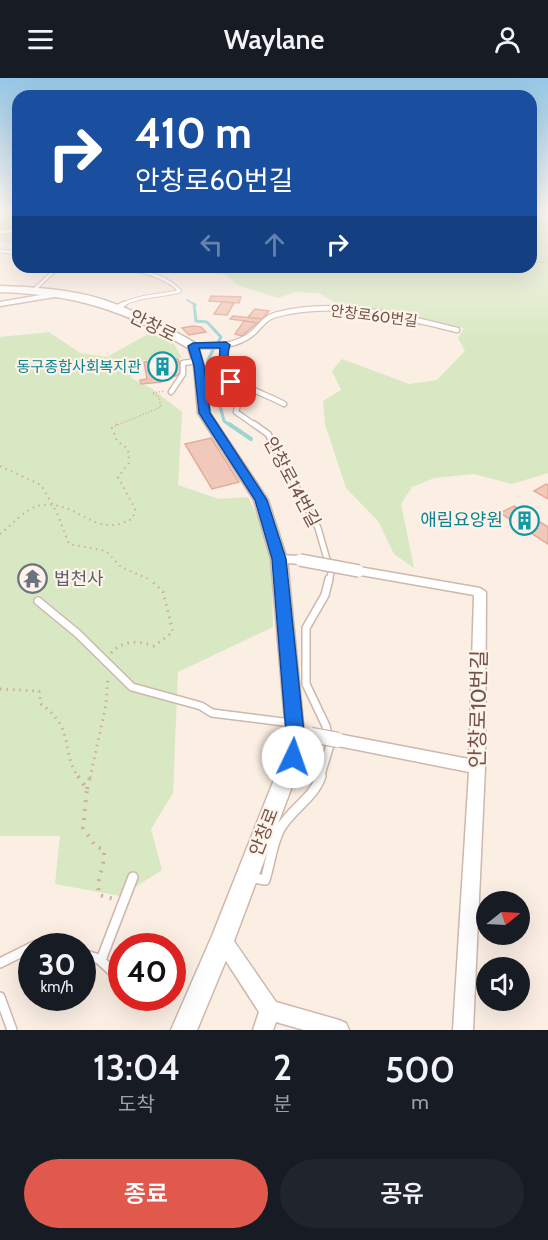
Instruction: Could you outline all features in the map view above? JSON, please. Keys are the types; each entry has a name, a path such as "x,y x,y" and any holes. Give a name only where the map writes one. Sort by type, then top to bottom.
{"street":[{"name":"안창로","path":"0,289 34,290 97,301 164,329 195,353 204,413 261,500 279,559 300,731 293,757 248,877 184,1030"},
{"path":"0,304 58,294"},
{"name":"안창로10번길","path":"279,559 300,560 480,592 477,767 463,1030"},
{"path":"300,731 477,767"},
{"path":"222,941 270,1010 339,1030"},
{"path":"263,1030 270,1010"}],"lane":[{"path":"34,290 52,273"},
{"path":"116,308 142,295 173,294 180,291 170,282 144,273"},
{"name":"안창로60번길","path":"195,353 226,345 253,334 268,317 291,311 329,309 394,317 457,330"},
{"path":"226,345 222,354 224,364 234,379 244,387 258,389 284,404"},
{"path":"171,392 183,374 183,363 195,353"},
{"name":"안창로14번길","path":"234,379 232,389 239,401 236,412 268,434 318,528 331,573 325,595 306,627 306,684 326,726 330,745 317,788 293,810 279,831 265,880 248,877"},
{"path":"38,601 77,633 132,687 233,717 300,731"},
{"path":"101,960 133,878"},
{"path":"0,963 18,954"},
{"path":"96,958 108,967"},
{"path":"0,997 12,1030"}],"path":[{"path":"0,534 37,506 53,505 113,527 120,526 133,518 135,509 118,477 129,463 128,449 120,446 112,434 112,428 161,407 159,397 152,393 157,390 171,392"},
{"path":"0,466 38,483 53,505 69,544 106,551 122,567 149,578 163,592 173,632 154,646 133,641 119,645 107,662 106,705 87,789 82,828 96,848 104,849 105,867 97,880 99,896 120,900 120,916"},
{"path":"0,689 39,691 41,704 58,717 67,740 72,768 87,789"}],"green space":[{"path":"537,254 548,254 548,473 512,484 474,474 434,478 412,487 401,504 414,568 394,554 378,521 346,488 325,424 323,401 341,390 332,371 342,359 409,384 437,380 465,351 458,338 464,328 414,325 350,308 319,293 296,292 278,298 237,285 227,275 215,273 537,273"},
{"path":"157,329 169,335 182,358 138,361 131,378 151,388 182,412 178,485 219,499 248,497 271,544 273,627 178,672 173,793 151,829 162,870 121,896 55,884 60,836 0,836 0,337 49,332 80,353 107,357"}],"building":[{"path":"211,296 241,297 239,303 209,301"},
{"path":"222,302 234,303 227,315 214,314"},
{"path":"255,309 269,311 262,319 248,317"},
{"path":"233,316 262,319 259,323 230,319"},
{"path":"244,321 257,323 242,336 235,334"},
{"path":"201,327 206,332 189,335 182,328"},
{"name":"동구종합사회복지관","path":"178,359 182,372 176,376 160,378 161,382 141,384 140,380 147,379 144,362"},
{"path":"211,438 239,482 212,489 185,444"},
{"path":"548,485 548,499 534,491"},
{"name":"애림요양원","path":"514,506 548,527 548,544 500,513"}],"waterway":[{"path":"187,300 196,305"},
{"path":"194,304 196,321 207,322 221,337 217,344"},
{"path":"213,350 208,360 224,421 231,426"},
{"path":"229,424 251,439"}],"place":[{"name":"동구종합사회복지관","path":"162,367"},
{"name":"애림요양원","path":"524,520"},
{"name":"법천사","path":"33,579"}],"route":[{"path":"231,382 234,379 233,374 224,364 222,354 226,345 193,346 199,366 204,413 261,500 279,559 295,733 293,757"}]}
